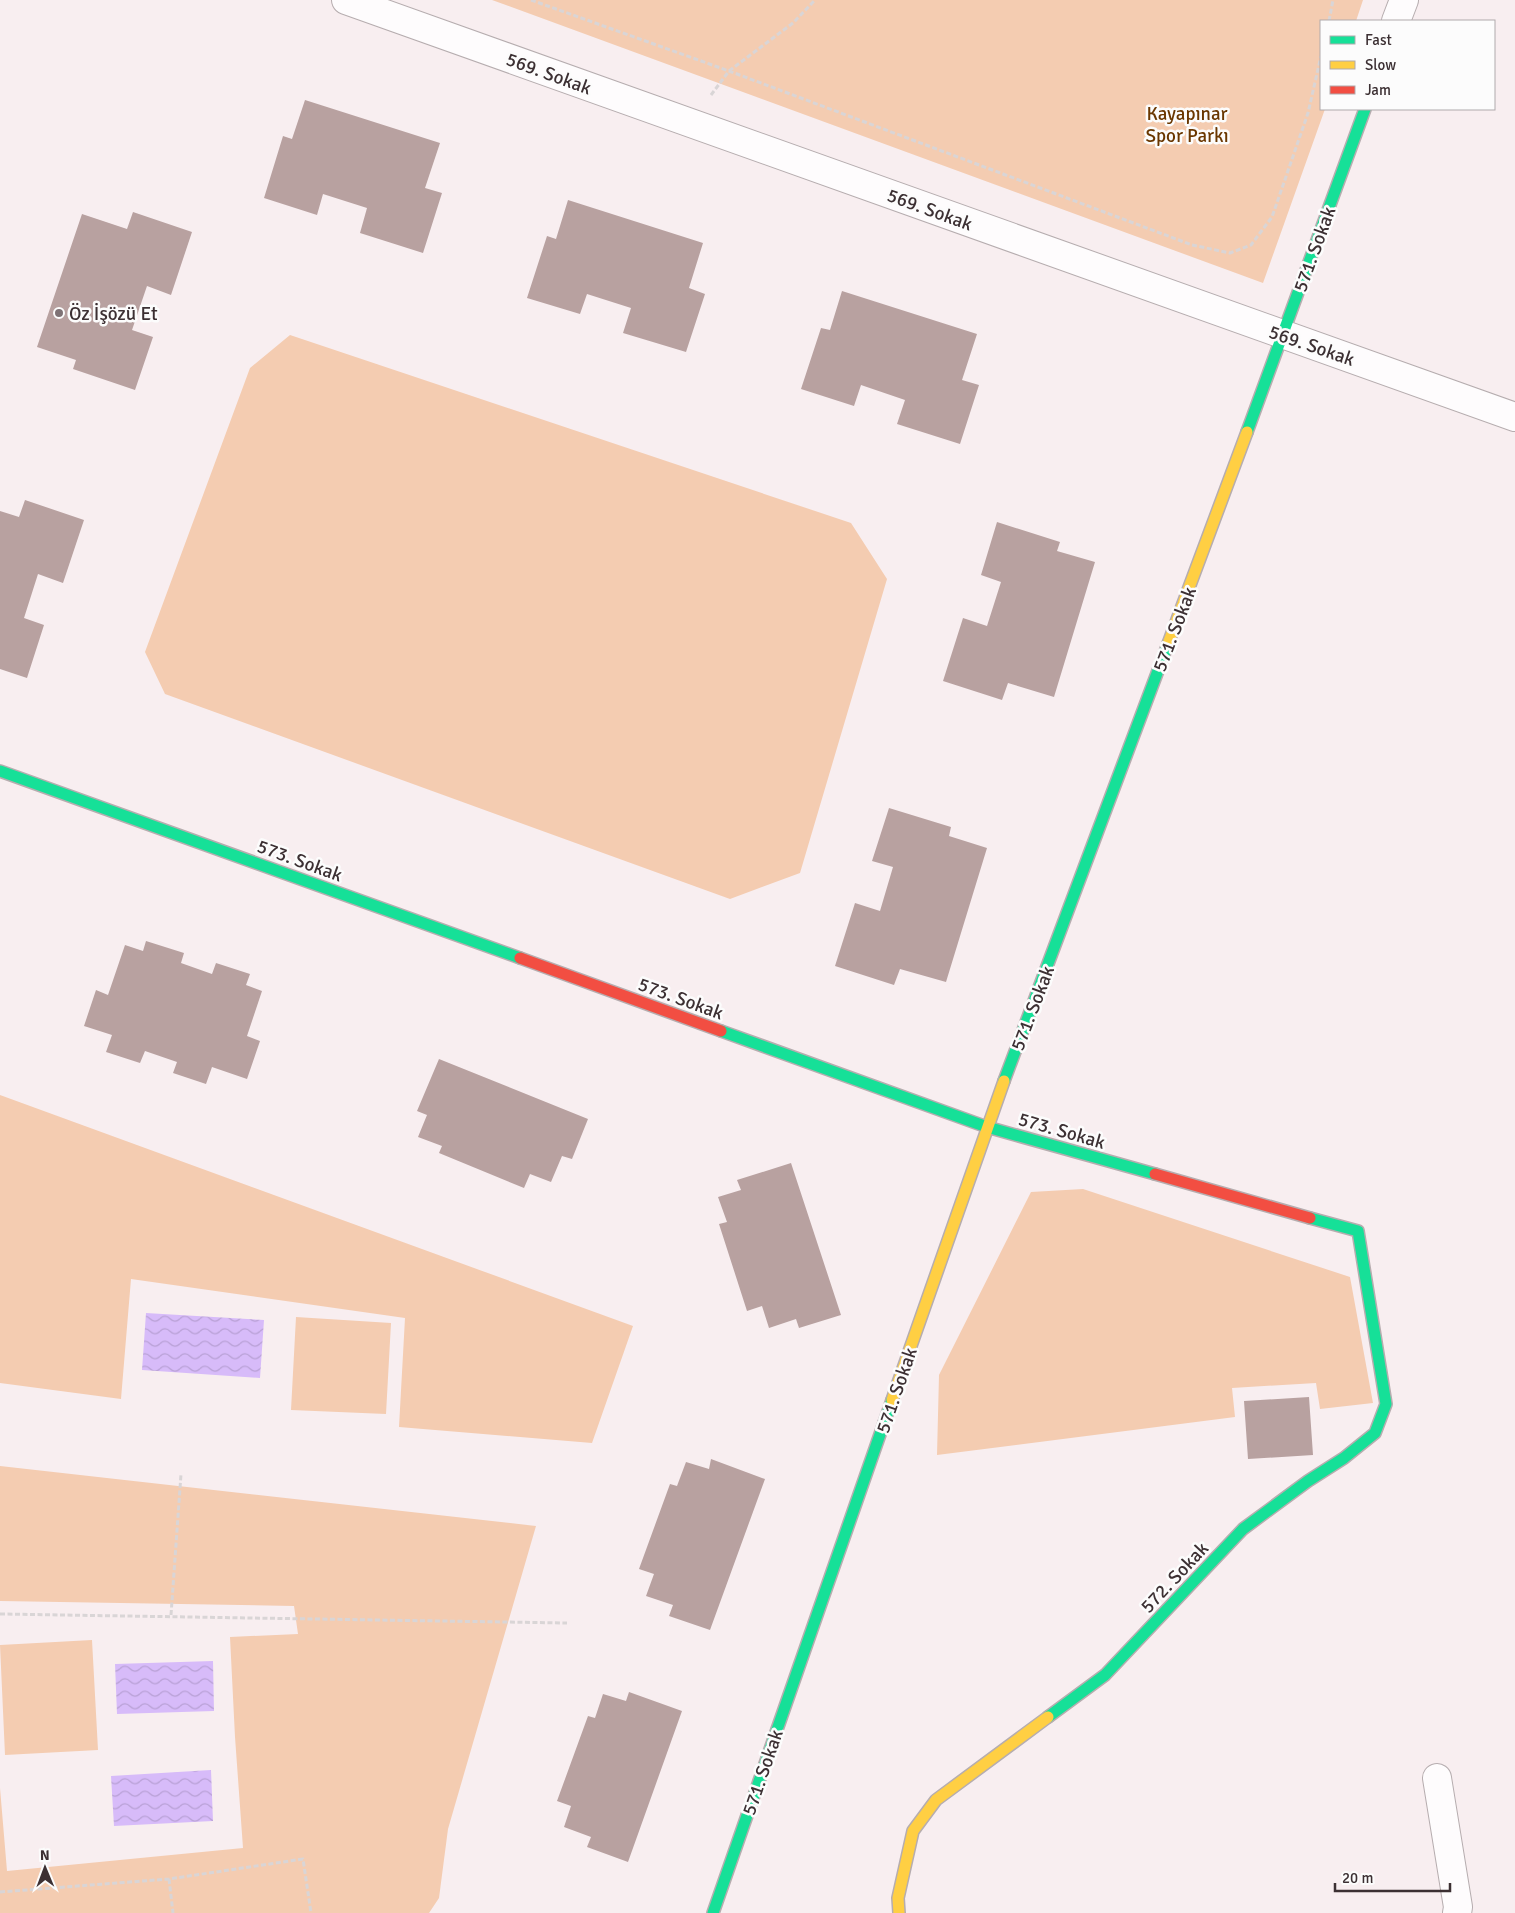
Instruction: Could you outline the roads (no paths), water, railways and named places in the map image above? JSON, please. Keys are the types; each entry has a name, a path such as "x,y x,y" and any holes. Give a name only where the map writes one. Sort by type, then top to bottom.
{"street":[{"name":"569. Sokak","path":"346,0 1283,336 1515,417"},
{"path":"1396,20 1404,0"},
{"name":"571. Sokak","path":"713,1913 987,1127 1283,336 1365,110"},
{"name":"573. Sokak","path":"0,771 987,1127 1358,1231"},
{"name":"572. Sokak","path":"899,1913 898,1898 913,1831 936,1800 1105,1675 1243,1529 1308,1481 1344,1458 1375,1433 1386,1404 1358,1231"},
{"path":"1437,1778 1458,1907 1457,1913"}],"water":[{"path":"146,1313 264,1320 260,1378 142,1370"},
{"path":"213,1661 214,1711 117,1714 115,1664"},
{"path":"211,1770 213,1821 114,1826 111,1776"}],"place":[{"name":"Öz İşözü Et","path":"59,313"}],"park label":[{"name":"Kayapınar Spor Parkı","path":"1187,124"}]}
